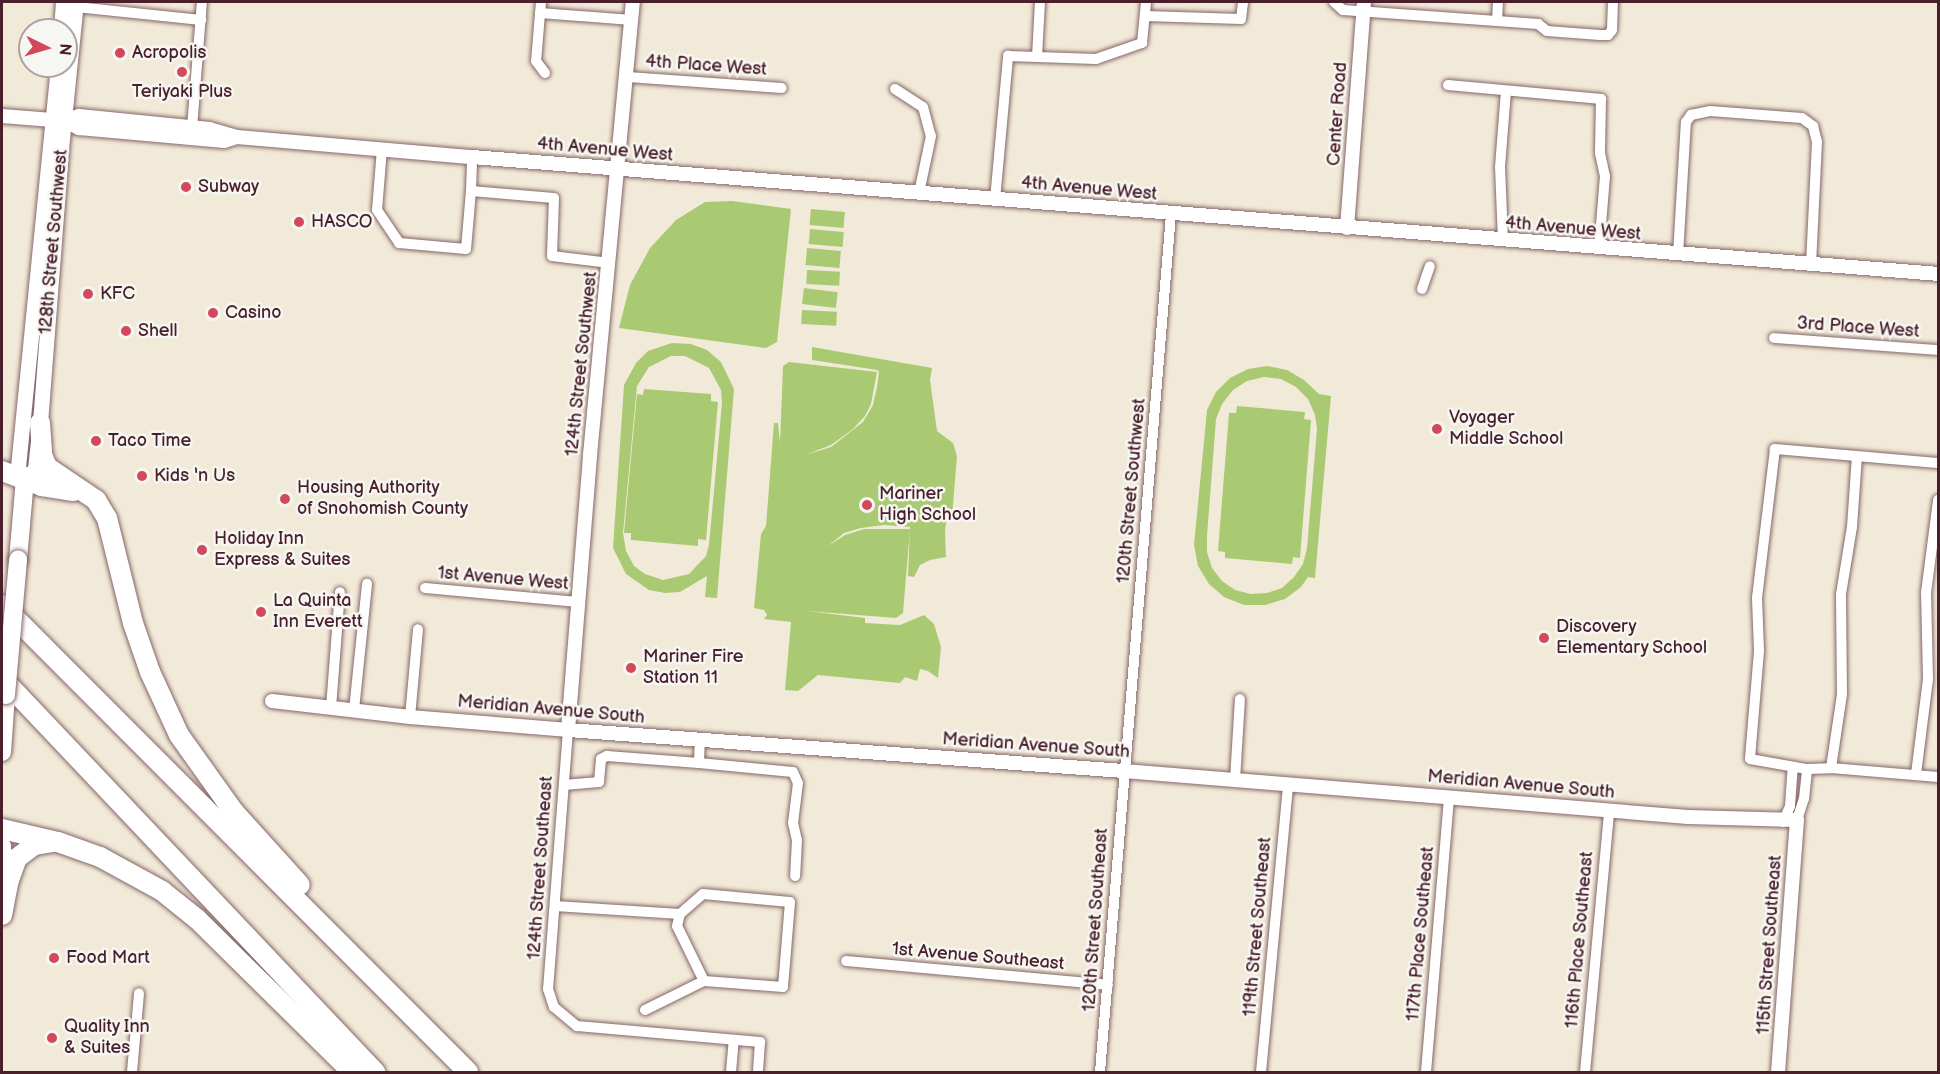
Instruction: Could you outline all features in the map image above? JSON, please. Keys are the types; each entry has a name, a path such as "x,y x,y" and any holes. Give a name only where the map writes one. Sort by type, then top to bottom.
{"highway":[{"path":"40,423 42,455 46,467 96,500 107,518 136,632 150,672 179,735 234,812 313,899 328,930"},
{"path":"2,471 85,494"},
{"path":"2,605 468,1072"},
{"path":"2,678 375,1072"},
{"path":"2,829 58,842 127,870 181,906 352,1072"},
{"path":"2,915 9,879 17,858 34,845 58,842"}],"main road":[{"path":"66,18 72,3"},
{"name":"128th Street Southwest","path":"26,479 18,468 72,3"},
{"name":"128th Street Southwest","path":"2,743 26,479 35,469 40,423 58,121 58,78"},
{"path":"2,846 2,864"}],"street":[{"path":"192,128 202,2"},
{"name":"124th Street Southwest","path":"568,730 633,2"},
{"path":"1037,57 1040,2"},
{"path":"995,200 1008,56 1096,59 1142,43 1146,2"},
{"path":"1144,16 1241,19 1243,2"},
{"path":"1334,2 1342,10 1364,6 1538,24 1547,32 1608,34 1612,30 1613,2"},
{"path":"1497,21 1498,2"},
{"path":"72,3 201,20"},
{"name":"Center Road","path":"1347,228 1364,6"},
{"path":"545,73 536,61 540,7 632,20"},
{"name":"4th Place West","path":"628,77 783,88"},
{"path":"1448,85 1601,99 1600,153 1605,176 1599,249"},
{"path":"895,89 923,107 931,136 919,193"},
{"path":"1503,241 1500,167 1506,91"},
{"path":"1678,255 1686,122 1692,115 1710,111 1802,118 1816,132 1811,263"},
{"name":"4th Avenue West","path":"2,116 58,121 79,128 224,141 237,137 1599,249 1938,274"},
{"name":"4th Avenue West","path":"58,121 79,116 225,131 237,137"},
{"path":"382,149 377,210 399,243 466,249 472,157"},
{"path":"471,191 554,198 552,256 610,263"},
{"name":"120th Street Southwest","path":"1124,771 1171,214"},
{"path":"1422,289 1430,266"},
{"name":"3rd Place West","path":"1774,338 1938,350"},
{"path":"1938,463 1775,449 1757,598 1759,651 1750,759 1807,769 1831,768 1938,777"},
{"path":"1831,768 1842,694 1841,594 1852,527 1857,456"},
{"path":"1916,774 1928,679 1926,593 1938,500"},
{"path":"354,710 367,584"},
{"name":"1st Avenue West","path":"425,588 578,602"},
{"path":"331,708 340,592"},
{"path":"410,717 418,629"},
{"path":"1235,780 1240,699"},
{"name":"Meridian Avenue South","path":"272,701 410,717 568,730 1124,771 1609,811 1783,822 1797,820"},
{"name":"124th Street Southeast","path":"568,730 548,989 554,1007 577,1026 734,1040"},
{"path":"699,763 700,740"},
{"path":"564,785 598,782 601,759 615,754 793,772 798,783 793,823 797,840 795,876"},
{"path":"1783,822 1790,806 1793,767"},
{"path":"1797,820 1804,799 1807,769"},
{"name":"120th Street Southeast","path":"1100,1072 1124,771"},
{"name":"119th Street Southeast","path":"1261,1072 1288,784"},
{"name":"117th Place Southeast","path":"1426,1072 1449,798"},
{"name":"116th Place Southeast","path":"1585,1072 1609,811"},
{"name":"115th Street Southeast","path":"1778,1072 1797,820"},
{"path":"645,1010 704,981 783,987 790,902 703,894 680,914 677,926 704,981"},
{"path":"555,906 680,914"},
{"name":"1st Avenue Southeast","path":"846,961 1107,985"},
{"path":"132,1072 139,993"},
{"path":"731,1072 734,1040 760,1042 758,1072"}],"green space":[{"path":"732,201 791,209 777,342 766,348 619,328 630,285 650,248 676,220 705,202"},
{"path":"811,209 845,212 843,228 810,225"},
{"path":"810,229 844,232 843,247 809,244"},
{"path":"807,248 841,251 839,268 806,265"},
{"path":"807,270 840,272 839,286 806,284"},
{"path":"804,288 838,292 836,308 802,304"},
{"path":"802,310 837,312 836,326 801,324"},
{"path":"672,343 691,344 707,350 721,362 734,389 717,598 705,597 707,576 680,592 665,593 649,590 626,574 613,548 624,385 636,363 648,351","holes":["671,356 685,356 709,368 721,390 722,403 709,545 706,556 689,574 663,580 645,574 634,566 626,551 623,533 637,386 649,367"]},
{"path":"812,347 932,368 930,380 937,431 953,443 957,456 952,517 947,516 945,531 946,557 930,560 920,565 914,577 908,576 910,531 903,613 896,618 807,611 865,618 865,623 900,625 924,615 934,624 941,647 938,678 920,669 917,681 905,677 900,683 818,675 798,691 785,690 791,622 764,619 767,615 764,610 754,608 761,534 766,526 774,423 778,423 780,443 783,366 789,362 877,372 871,404 865,416 853,429 831,445 805,455 831,447 863,422 873,405 879,372 812,360","holes":["884,525 910,527 910,529 864,529 845,535 828,546 844,533 861,528"]},
{"path":"1267,366 1287,370 1304,380 1319,394 1331,396 1315,578 1308,577 1301,587 1285,599 1265,605 1244,605 1224,597 1209,584 1198,566 1194,545 1207,410 1216,392 1230,378 1248,369","holes":["1264,377 1281,379 1296,387 1308,399 1315,415 1317,429 1307,548 1303,564 1282,588 1267,593 1251,594 1235,590 1222,581 1212,568 1207,552 1216,419 1222,404 1233,390 1247,381"]},
{"path":"644,389 711,394 711,401 718,402 706,540 698,539 698,546 631,540 631,533 624,533 637,394 643,395"},
{"path":"1237,406 1305,412 1304,419 1311,420 1300,558 1293,557 1292,564 1225,558 1225,552 1218,551 1229,413 1236,413"}],"place":[{"name":"Acropolis","path":"120,53"},
{"name":"Teriyaki Plus","path":"182,72"},
{"name":"Subway","path":"186,187"},
{"name":"HASCO","path":"299,222"},
{"name":"KFC","path":"88,294"},
{"name":"Casino","path":"213,313"},
{"name":"Shell","path":"126,331"},
{"name":"Voyager Middle School","path":"1437,429"},
{"name":"Taco Time","path":"96,441"},
{"name":"Kids 'n Us","path":"142,476"},
{"name":"Housing Authority of Snohomish County","path":"285,499"},
{"name":"Mariner High School","path":"867,505"},
{"name":"Holiday Inn Express & Suites","path":"202,550"},
{"name":"La Quinta Inn Everett","path":"261,612"},
{"name":"Discovery Elementary School","path":"1544,638"},
{"name":"Mariner Fire Station 11","path":"631,668"},
{"name":"Food Mart","path":"54,958"},
{"name":"Quality Inn & Suites","path":"52,1038"}]}
